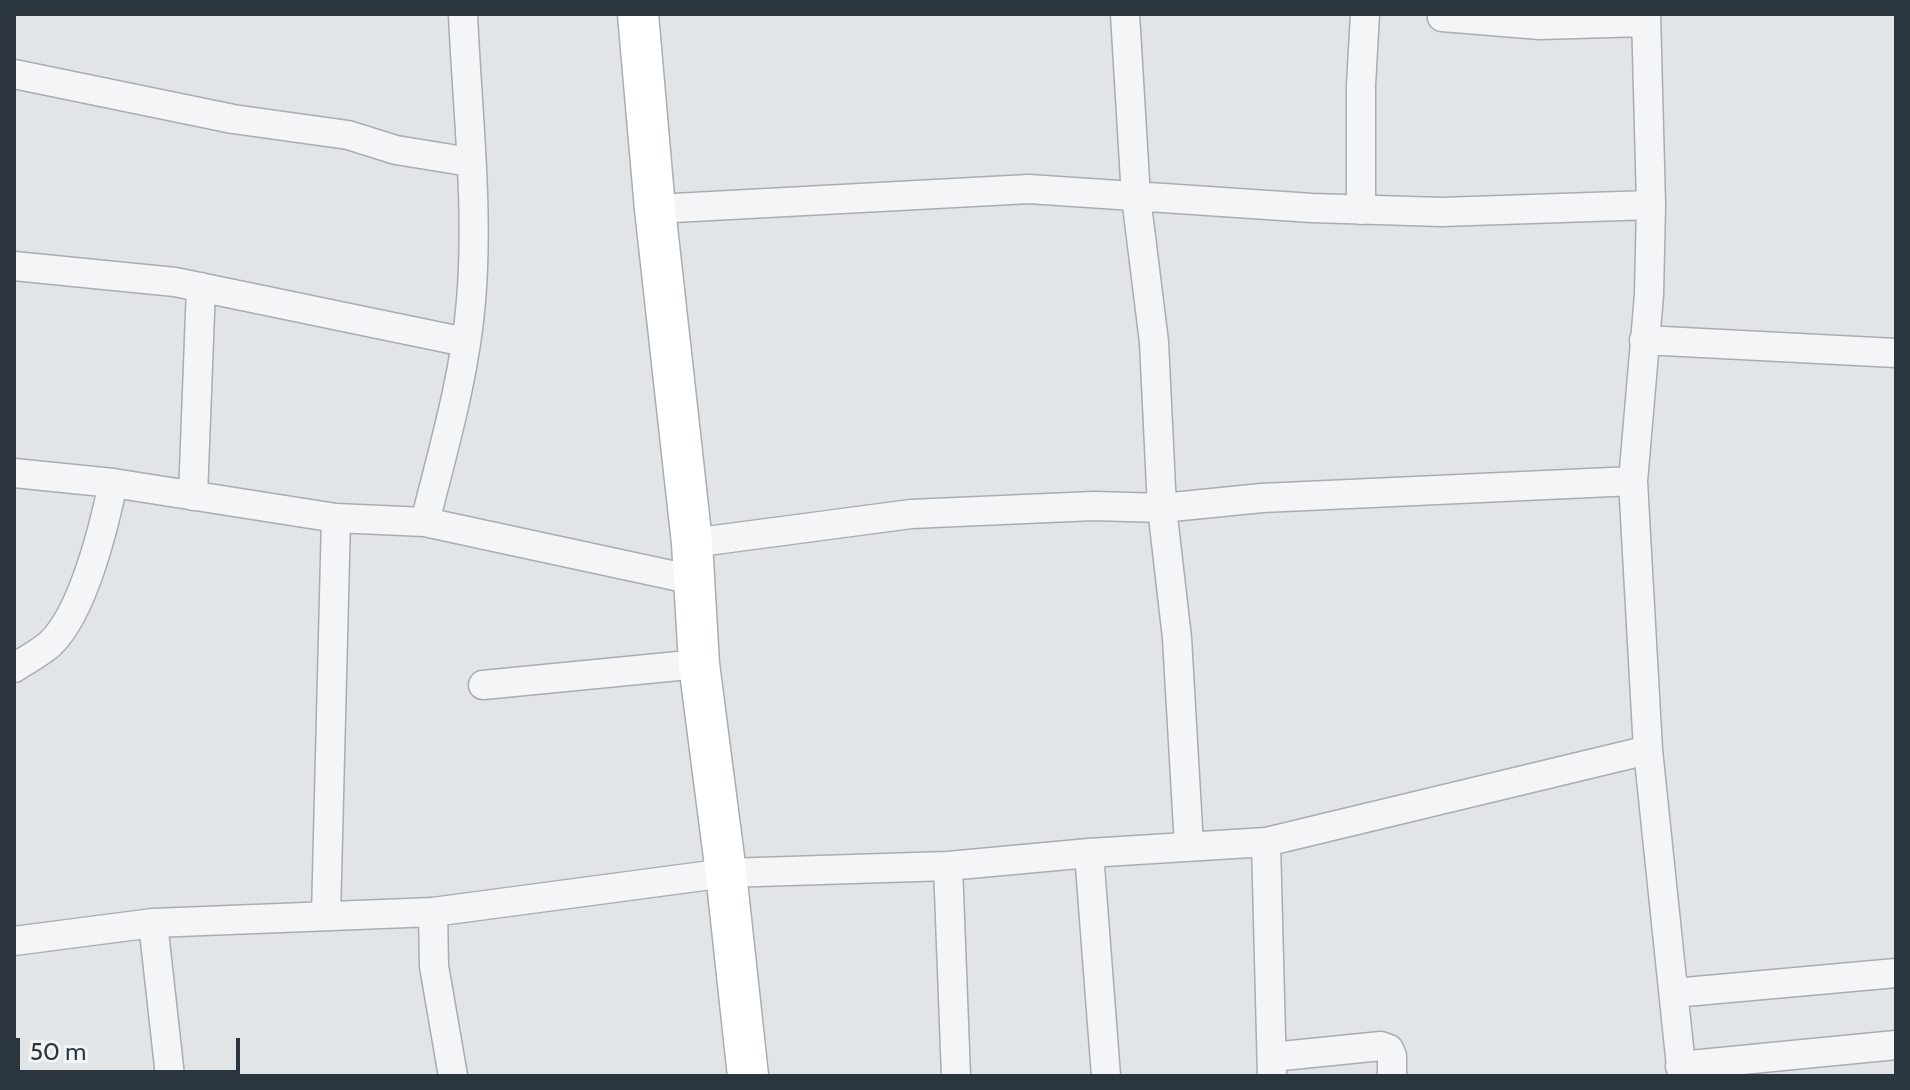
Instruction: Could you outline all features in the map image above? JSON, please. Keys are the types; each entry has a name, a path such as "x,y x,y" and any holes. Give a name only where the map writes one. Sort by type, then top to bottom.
{"street":[{"path":"425,522 445,441 471,302 473,252 463,14"},
{"path":"638,14 655,209 693,562 699,664 726,873 741,1075"},
{"path":"1125,14 1136,197 1154,342 1162,508 1177,638 1189,846"},
{"path":"1361,210 1361,85 1365,14"},
{"path":"1442,17 1540,25 1646,18 1651,205 1649,295 1633,481 1648,750 1681,1071 1896,1045"},
{"path":"14,74 233,119 348,135 396,150 470,162"},
{"path":"655,209 1029,189 1361,210 1442,212 1651,205"},
{"path":"14,266 201,287 465,342"},
{"path":"193,496 201,287"},
{"path":"1644,340 1896,353"},
{"path":"14,473 113,483 336,518 425,522 693,562 911,514 1094,506 1162,508 1262,498 1633,481"},
{"path":"14,668 51,643 71,614 98,545 113,483"},
{"path":"326,916 336,518"},
{"path":"483,685 699,664"},
{"path":"14,941 153,923 433,912 726,873 948,866 1266,842 1648,750"},
{"path":"1266,842 1272,1067 1381,1046 1389,1049 1392,1056 1392,1076"},
{"path":"1089,853 1106,1076"},
{"path":"948,866 956,1076"},
{"path":"433,912 434,966 453,1076"},
{"path":"153,923 170,1076"},
{"path":"1674,993 1896,973"}]}
